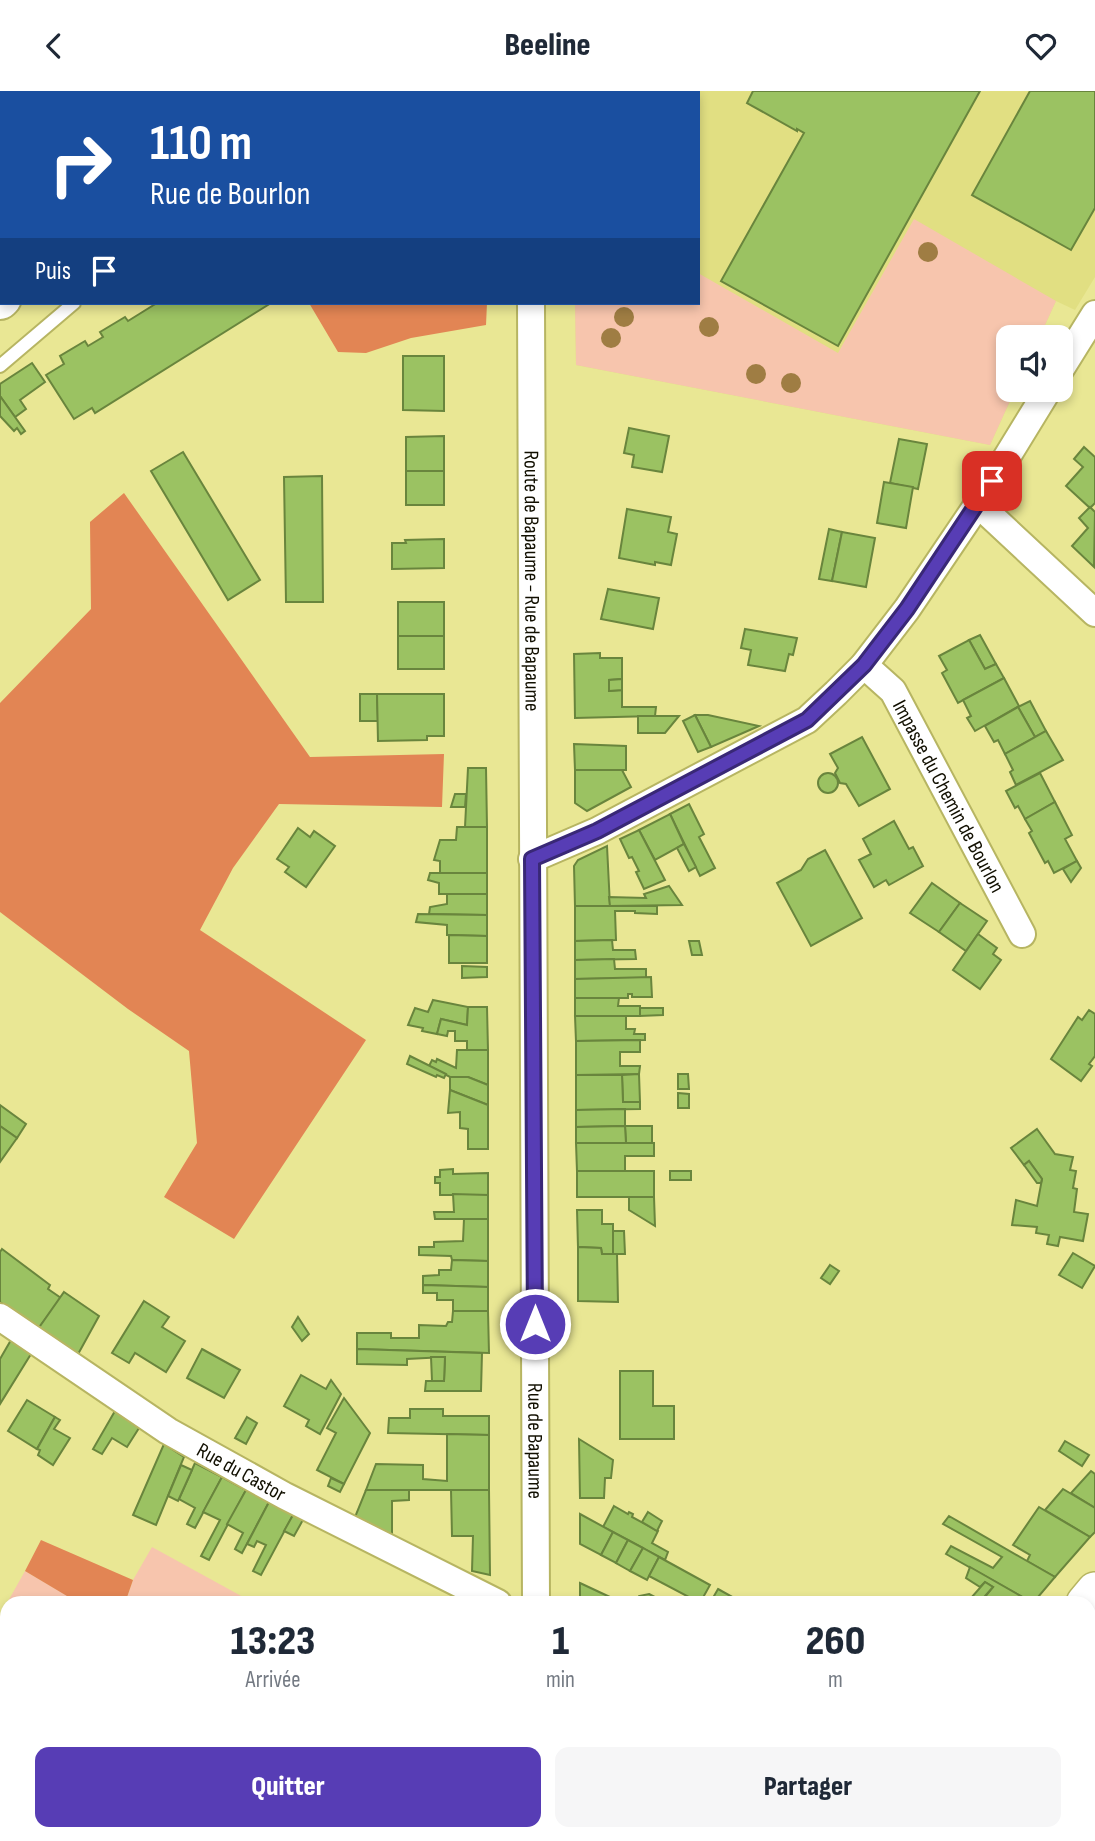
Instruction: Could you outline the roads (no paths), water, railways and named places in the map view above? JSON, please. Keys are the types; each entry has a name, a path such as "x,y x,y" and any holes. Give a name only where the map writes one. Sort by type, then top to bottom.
{"street":[{"name":"Route de Bapaume - Rue de Bapaume","path":"531,305 532,859"},
{"path":"1073,349 1095,314"},
{"path":"532,859 597,831 807,720 864,665 907,609 978,504 1041,402"},
{"path":"978,504 1095,613"},
{"name":"Impasse du Chemin de Bourlon","path":"864,665 893,691 1022,933"},
{"name":"Rue de Bapaume","path":"532,859 536,1596"},
{"name":"Rue du Castor","path":"0,1317 168,1431 297,1502 484,1596"}],"lane":[{"path":"0,366 72,305"}]}
